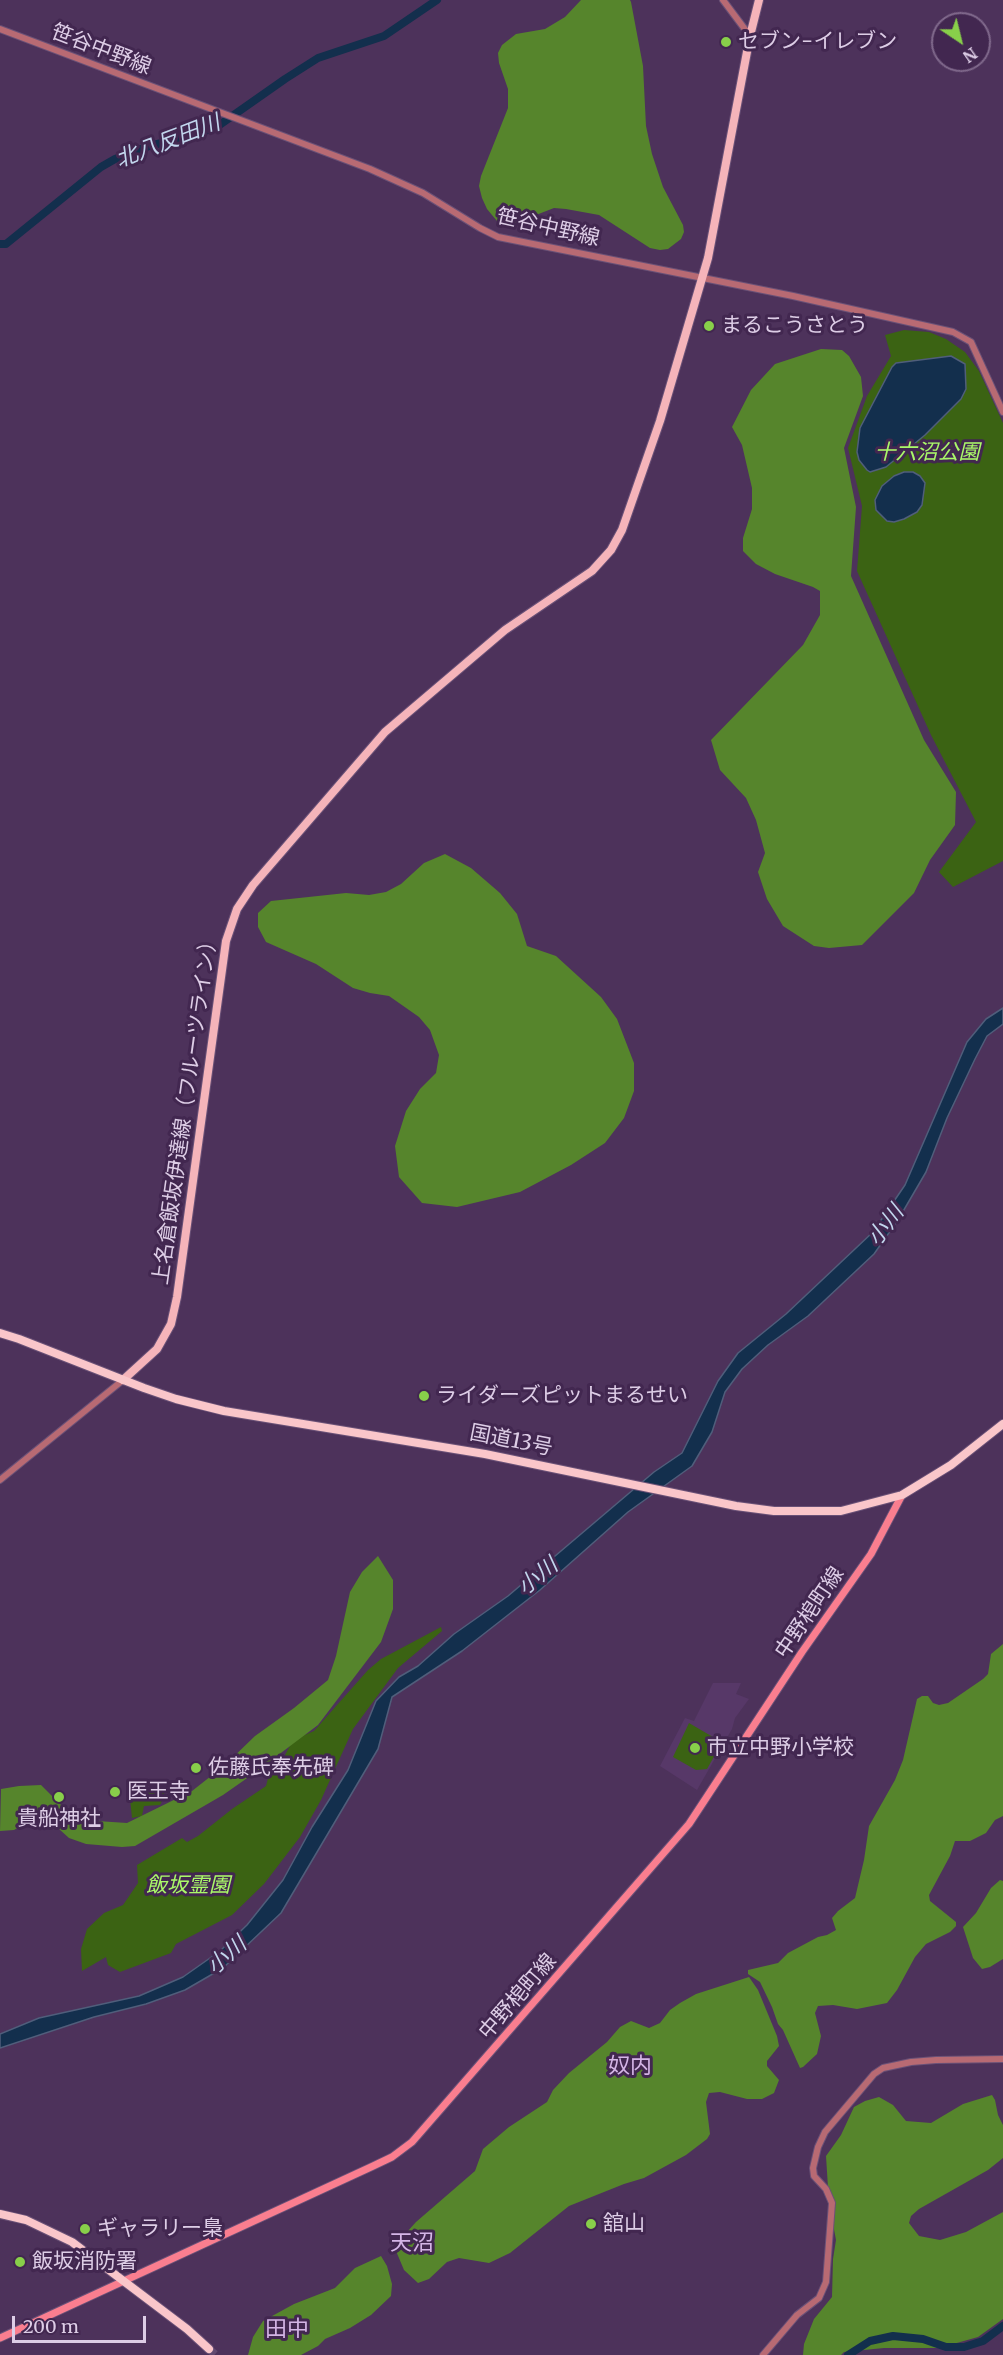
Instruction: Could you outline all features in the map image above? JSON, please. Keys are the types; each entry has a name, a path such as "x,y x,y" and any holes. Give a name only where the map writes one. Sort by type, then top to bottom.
{"highway":[{"name":"国道13号","path":"0,1334 19,1339 177,1399 224,1411 474,1452 746,1508 805,1513 850,1509 902,1496 945,1470 1003,1424"},
{"path":"0,2214 20,2218 72,2242 187,2329 209,2349"}],"main road":[{"name":"上名倉飯坂伊達線（フルーツライン）","path":"123,1380 162,1342 171,1326 226,941 237,909 314,813 393,724 505,630 584,577 611,550 626,521 640,483 703,277 718,215 750,36 759,0"},
{"name":"中野梍町線","path":"0,2338 371,2168 403,2150 420,2135 689,1824 802,1652 871,1554 902,1496"}],"street":[{"path":"723,0 750,36"},
{"name":"笹谷中野線","path":"0,29 370,169 423,194 498,237 703,277 953,332 971,342 1003,412"},
{"path":"0,1480 123,1380"},
{"path":"763,2355 797,2315 819,2298 826,2282 832,2203 826,2189 814,2176 813,2168 818,2147 829,2126 874,2074 883,2068 936,2060 1003,2059"}],"shaded area":[{"name":"市立中野小学校","path":"713,1683 741,1683 736,1694 749,1699 735,1718 732,1729 697,1790 660,1766 685,1718 694,1721"}],"green space":[{"path":"581,0 630,0 631,2 643,66 646,126 652,154 663,187 683,225 684,232 681,239 668,249 650,248 599,215 566,209 554,208 520,225 507,225 497,221 487,209 482,198 479,186 481,176 508,108 508,89 498,53 502,45 516,34 545,29 565,17"},
{"name":"十六沼公園","path":"904,330 929,332 946,339 965,352 979,371 1003,423 1003,861 953,887 939,872 976,822 931,735 857,571 862,506 848,448 867,396 891,356 885,335"},
{"path":"821,349 842,350 849,356 861,377 863,396 844,448 856,507 851,576 924,740 956,792 955,825 930,860 914,893 862,945 829,948 814,946 783,926 767,899 758,872 765,853 756,820 746,798 720,770 711,740 803,645 820,615 820,591 775,574 756,564 743,551 743,538 752,509 752,488 742,445 732,427 751,390 775,364"},
{"path":"445,854 471,868 500,893 517,914 527,946 556,956 601,997 617,1019 634,1063 634,1091 624,1118 605,1143 571,1165 520,1192 457,1207 422,1203 399,1177 395,1146 406,1111 420,1089 436,1073 439,1055 430,1030 419,1017 389,996 353,988 316,964 266,942 258,927 258,913 271,901 346,893 369,895 386,892 401,884 424,863"},
{"path":"378,1556 393,1580 393,1609 381,1642 318,1725 253,1774 223,1795 135,1846 86,1844 69,1838 59,1829 52,1817 43,1812 35,1812 26,1823 14,1830 0,1831 1,1789 41,1785 61,1805 67,1819 127,1823 192,1791 225,1765 255,1736 328,1680 336,1656 350,1592 362,1572"},
{"name":"飯坂霊園","path":"441,1627 442,1631 398,1668 353,1729 321,1800 300,1837 264,1884 232,1915 176,1944 171,1953 120,1972 108,1965 106,1957 82,1971 81,1949 87,1929 104,1913 123,1905 138,1883 137,1865 182,1838 187,1842 198,1836 266,1786 271,1767 284,1757 293,1740 314,1731 368,1670 381,1659"},
{"path":"1003,1644 1003,1816 995,1820 986,1833 970,1841 955,1841 950,1856 929,1895 930,1901 956,1922 956,1926 950,1932 926,1944 915,1957 887,2003 857,2009 833,2005 818,2006 815,2013 821,2036 817,2054 800,2068 760,1982 748,1974 748,1970 778,1963 788,1953 836,1930 832,1918 855,1898 869,1826 895,1780 903,1760 917,1699 928,1696 933,1703 939,1705 948,1703 988,1674 991,1654"},
{"path":"689,1723 713,1737 720,1746 707,1769 696,1770 673,1757"},
{"path":"129,1789 162,1790 165,1795 160,1805 144,1806 142,1816 132,1818"},
{"path":"1000,1880 1003,1881 1003,1959 982,1969 973,1958 963,1927 976,1913 991,1888"},
{"path":"749,1977 758,1990 777,2036 779,2046 767,2061 767,2066 779,2080 774,2093 762,2099 747,2099 720,2092 709,2093 706,2102 710,2134 707,2139 686,2155 644,2178 569,2206 510,2253 489,2263 459,2258 447,2262 429,2279 418,2283 404,2270 396,2251 397,2243 416,2222 475,2171 483,2149 509,2127 547,2102 553,2090 569,2073 607,2042 620,2027 631,2021 649,2028 660,2023 670,2010 696,1994"},
{"path":"992,2095 1003,2125 1003,2158 988,2170 919,2209 911,2216 909,2223 919,2236 940,2240 966,2232 1003,2212 1003,2319 978,2337 939,2348 884,2348 844,2352 841,2355 803,2355 804,2344 814,2319 832,2297 836,2240 829,2203 826,2156 841,2135 854,2107 879,2097 893,2105 906,2121 931,2123 963,2104"},
{"path":"381,2256 387,2266 392,2284 391,2296 371,2315 350,2328 325,2339 318,2346 301,2355 248,2355 253,2337 263,2321 294,2304 335,2288 355,2268"}],"water":[{"path":"951,356 965,364 966,389 961,399 925,435 886,467 870,472 867,470 859,460 857,452 860,428 892,367 896,363"},
{"path":"904,472 913,472 925,483 922,505 917,512 904,519 894,522 887,521 876,510 875,500 882,486 894,476"},
{"name":"小川","path":"1003,1008 1003,1024 987,1036 975,1059 947,1118 926,1172 898,1220 874,1254 808,1316 768,1345 742,1369 725,1392 712,1432 692,1466 628,1512 540,1590 462,1651 392,1697 378,1749 281,1913 223,1968 185,1990 0,2048 0,2034 39,2018 139,1996 183,1977 220,1951 247,1925 283,1880 312,1827 348,1770 376,1701 399,1677 418,1666 454,1634 508,1596 654,1472 682,1453 718,1381 738,1353 786,1314 873,1232 905,1185 967,1042 986,1019"}],"waterway":[{"name":"北八反田川","path":"0,244 6,244 101,167 115,159 149,146 191,136 218,126 318,58 384,36 437,0"},
{"path":"848,2355 870,2341 893,2336 923,2339 946,2347 964,2347 983,2341 1003,2326"}],"tunnel":[{"path":"209,2349 216,2355"}],"place":[{"name":"セブン-イレブン","path":"726,42"},
{"name":"まるこうさとう","path":"709,326"},
{"name":"ライダーズピットまるせい","path":"424,1396"},
{"name":"市立中野小学校","path":"695,1748"},
{"name":"佐藤氏奉先碑","path":"196,1768"},
{"name":"医王寺","path":"115,1792"},
{"name":"貴船神社","path":"59,1797"},
{"name":"舘山","path":"591,2224"},
{"name":"ギャラリー梟","path":"85,2229"},
{"name":"飯坂消防署","path":"20,2262"}],"district":[{"name":"奴内","path":"630,2067"},
{"name":"天沼","path":"412,2244"},
{"name":"田中","path":"287,2330"}]}
